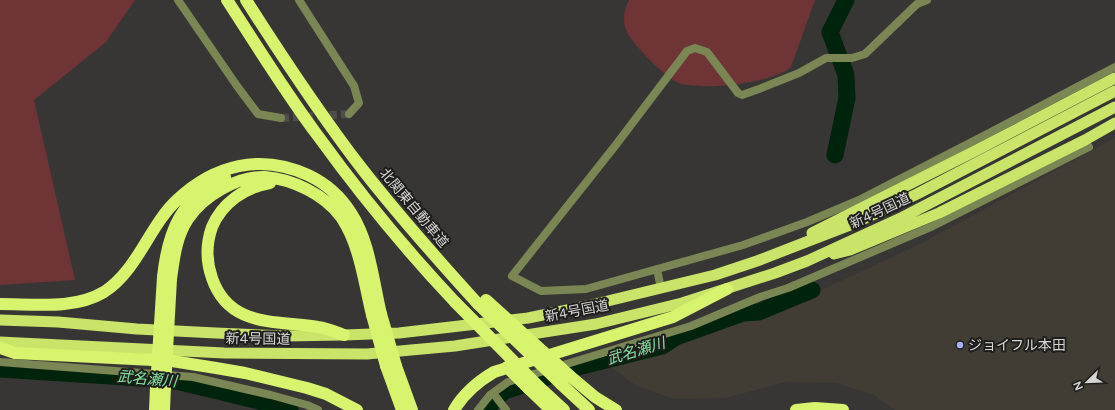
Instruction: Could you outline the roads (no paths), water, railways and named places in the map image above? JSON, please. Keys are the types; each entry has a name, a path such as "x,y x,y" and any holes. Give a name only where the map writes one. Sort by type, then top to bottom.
{"highway":[{"path":"228,0 282,85 318,136 381,217 442,289 452,305 534,388 551,410"},
{"name":"北関東自動車道","path":"246,0 332,128 395,210 432,243 482,302 566,380"},
{"path":"757,261 1115,78"},
{"name":"新4号国道","path":"0,320 58,322 137,329 284,336 344,335 399,333 528,318 587,306 715,275 757,261 855,223 917,194 1115,91"},
{"name":"新4号国道","path":"0,342 224,354 367,354 455,346 596,324 682,303 807,261 923,207 1115,107"},
{"path":"807,261 850,250 939,213 1085,140 1115,123"},
{"path":"164,410 161,387 167,278 165,256 168,243 177,220 193,198 217,181 253,164"},
{"path":"0,304 63,304 78,302 103,292 112,285 130,266 157,223 187,191 205,178 226,169 253,164 278,165 303,173 325,185 345,204 358,225 364,241 376,314"},
{"path":"167,278 175,250 188,218 206,199 216,192 240,182 265,177 298,185 310,190 321,197 340,217 354,243 391,366 402,410"},
{"path":"281,181 267,183 246,190 235,197 220,213 214,223 207,246 209,271 220,294 238,312 248,317 262,321 320,327 344,335"},
{"path":"454,410 466,393 483,378 494,372 673,317 726,289"},
{"path":"0,348 14,353 172,361 245,373 326,394 357,410"},
{"path":"391,366 412,410"},
{"path":"566,380 589,410"},
{"path":"566,380 595,396 616,410"},
{"path":"155,410 161,387"},
{"path":"534,388 564,410"},
{"path":"796,410 815,408 843,410"}],"street":[{"path":"178,0 258,114 281,118"},
{"path":"299,0 354,86 359,103 350,114"},
{"path":"927,0 917,4 864,54 852,58 826,58 799,73 742,95 738,93 707,52 695,48 687,51 512,276 541,291 586,289 743,245 807,222 858,200 1115,67"},
{"path":"478,410 493,393 508,382 691,326 760,297 795,285 933,226 1089,147"},
{"path":"657,269 661,289"},
{"path":"0,362 193,377 271,395 307,405 318,410"},
{"path":"493,393 506,410"}],"waterway":[{"name":"武名瀬川","path":"835,155 847,98 846,75 830,32 846,0"},
{"name":"武名瀬川","path":"486,410 504,391 574,368 662,346 676,337 743,313 759,312 812,290"},
{"name":"武名瀬川","path":"0,369 172,380 290,410"}],"tunnel":[{"path":"281,118 349,114"}],"place":[{"name":"ジョイフル本田","path":"960,345"}]}
